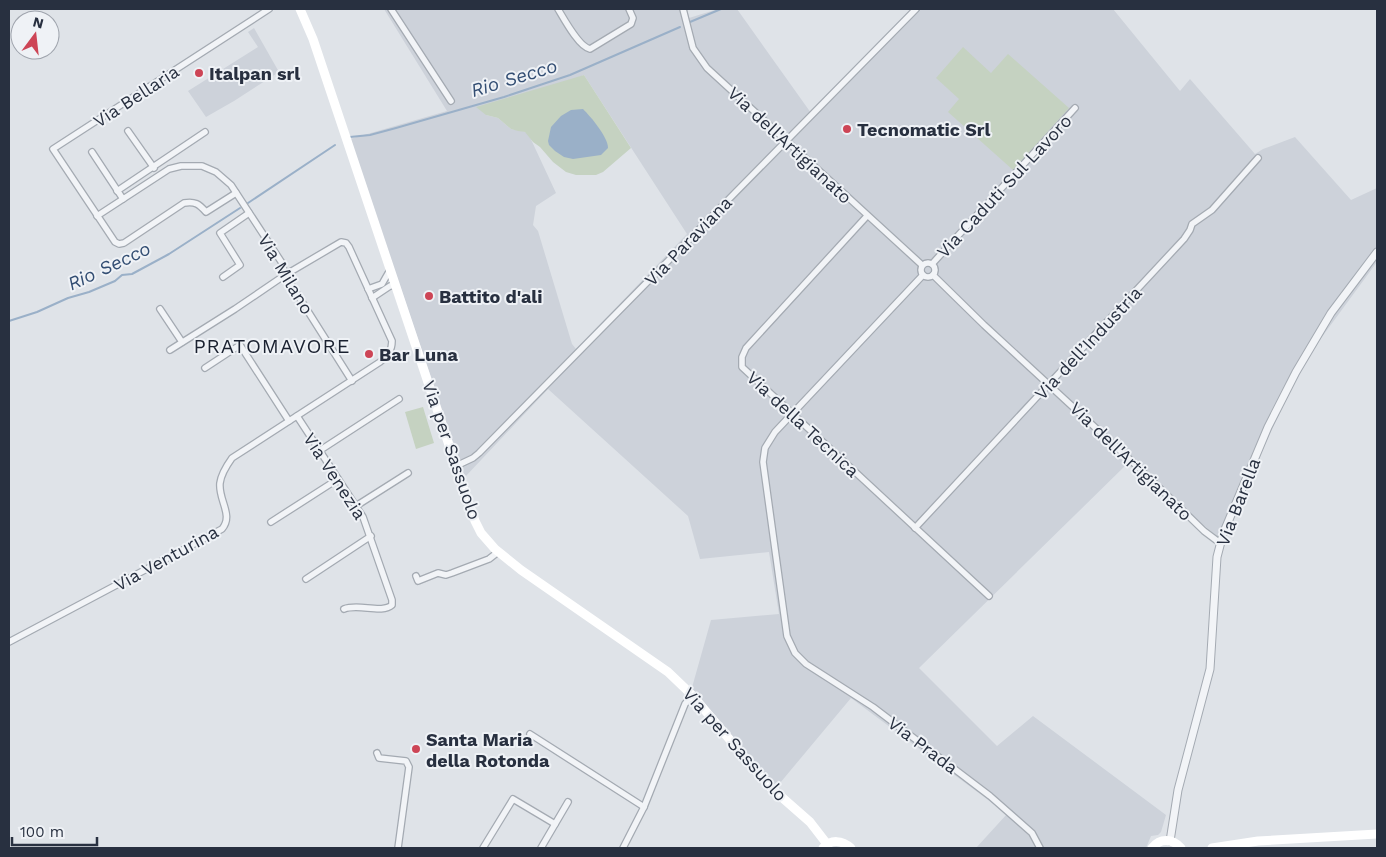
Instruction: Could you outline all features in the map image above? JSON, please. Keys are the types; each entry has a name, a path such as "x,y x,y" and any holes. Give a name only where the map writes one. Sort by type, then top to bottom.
{"main road":[{"name":"Via per Sassuolo","path":"300,9 313,39 395,287 481,533 498,552 668,672 692,695 770,786 810,822 825,846"},
{"path":"1212,848 1250,842 1377,834"},
{"path":"1152,848 1162,841 1170,841 1181,848"},
{"path":"825,846 832,842 842,842 851,848"}],"street":[{"name":"Via Bellaria","path":"97,216 53,149 269,9"},
{"path":"391,9 451,101"},
{"path":"558,9 587,49 631,24 633,18 629,9"},
{"name":"Via dell'Artigianato","path":"684,9 691,42 700,60 922,265"},
{"name":"Via Paraviana","path":"456,466 479,453 916,9"},
{"name":"Via Caduti Sul Lavoro","path":"932,264 1075,108"},
{"path":"128,131 159,175"},
{"path":"117,191 205,132"},
{"path":"92,152 123,199"},
{"name":"Via dell’Industria","path":"915,528 1184,239 1192,224 1212,210 1258,158"},
{"name":"Via Milano","path":"97,216 169,169 202,166 216,172 231,185 282,263 286,275 352,380"},
{"path":"97,216 115,242 119,244 124,243 184,203 192,201 197,203 206,212 236,193"},
{"path":"223,277 240,265 220,233 249,213"},
{"name":"Via della Tecnica","path":"867,216 743,352 742,362 746,372 989,596"},
{"name":"Via Venturina","path":"9,642 222,530 227,524 228,516 221,499 220,483 226,466 232,458 352,380 391,351 392,341 349,247 344,242 338,243 286,275"},
{"name":"Via Barella","path":"1170,841 1178,790 1210,669 1216,566 1220,543 1268,427 1287,389 1331,313 1377,252"},
{"path":"926,263 932,264 935,269 933,275 927,277 923,275 922,265 926,263"},
{"path":"382,284 390,270"},
{"path":"170,350 286,275"},
{"name":"Via Caduti Sul Lavoro","path":"795,653 787,636 763,462 765,448 771,438 792,415 923,275"},
{"name":"Via dell'Artigianato","path":"933,275 984,325 1138,466 1204,531 1220,543"},
{"path":"368,289 382,284 395,287"},
{"path":"372,298 390,286 395,287"},
{"path":"382,292 395,287"},
{"path":"160,310 182,342"},
{"path":"205,368 240,345 289,421"},
{"path":"319,451 399,399"},
{"name":"Via Venezia","path":"297,416 364,517 392,600 392,605 386,608 351,607 344,609"},
{"path":"356,506 408,473"},
{"path":"271,522 338,479"},
{"path":"306,579 371,536"},
{"path":"416,576 418,582 438,573 446,575 489,559 498,552"},
{"name":"Via Prada","path":"795,653 806,664 873,707 990,796 1032,833 1040,848"},
{"path":"623,848 644,808 685,705 692,695"},
{"path":"530,734 644,808"},
{"path":"377,753 379,758 406,761 409,767 398,848"},
{"path":"483,848 513,799 555,824"},
{"path":"540,848 568,802"}],"shaded area":[{"path":"384,9 687,9 689,18 718,9 737,9 811,113 911,9 1113,9 1180,91 1190,79 1255,154 1295,137 1351,200 1377,188 1377,262 1316,345 1287,396 1222,540 1127,464 919,668 997,746 1033,716 1166,815 1161,832 1158,835 1151,836 1146,848 976,848 1007,814 851,698 775,789 691,691 711,620 779,614 769,552 700,559 688,516 548,389 465,477 350,139 447,111","holes":["584,75 687,234 576,349 572,344 538,231 533,225 536,206 556,193 528,133 511,129 498,118 486,115"]},
{"path":"254,28 279,72 206,117 188,91 258,47 248,32"}],"green space":[{"path":"963,47 991,73 1008,54 1069,108 1013,170 948,112 959,99 936,78"},
{"path":"584,75 631,148 603,172 596,175 576,175 566,172 553,162 525,132 511,129 498,118 486,115 476,107"},
{"path":"423,407 434,443 416,449 405,412"}],"water":[{"path":"583,109 602,133 608,148 601,155 573,159 564,157 549,145 551,127 561,116 571,110"}],"waterway":[{"name":"Rio Secco","path":"690,22 721,9"},
{"name":"Rio Secco","path":"350,137 370,135 504,97 570,75 680,27"},
{"name":"Rio Secco","path":"248,203 335,145"},
{"name":"Rio Secco","path":"9,321 37,312 68,298 89,292 115,281 122,275 132,274 169,254 240,208"}],"place":[{"name":"Italpan srl","path":"199,73"},
{"name":"Tecnomatic Srl","path":"847,129"},
{"name":"Battito d'ali","path":"429,296"},
{"name":"Bar Luna","path":"369,354"},
{"name":"Santa Maria della Rotonda","path":"416,749"}],"district":[{"name":"PRATOMAVORE","path":"272,346"}]}
